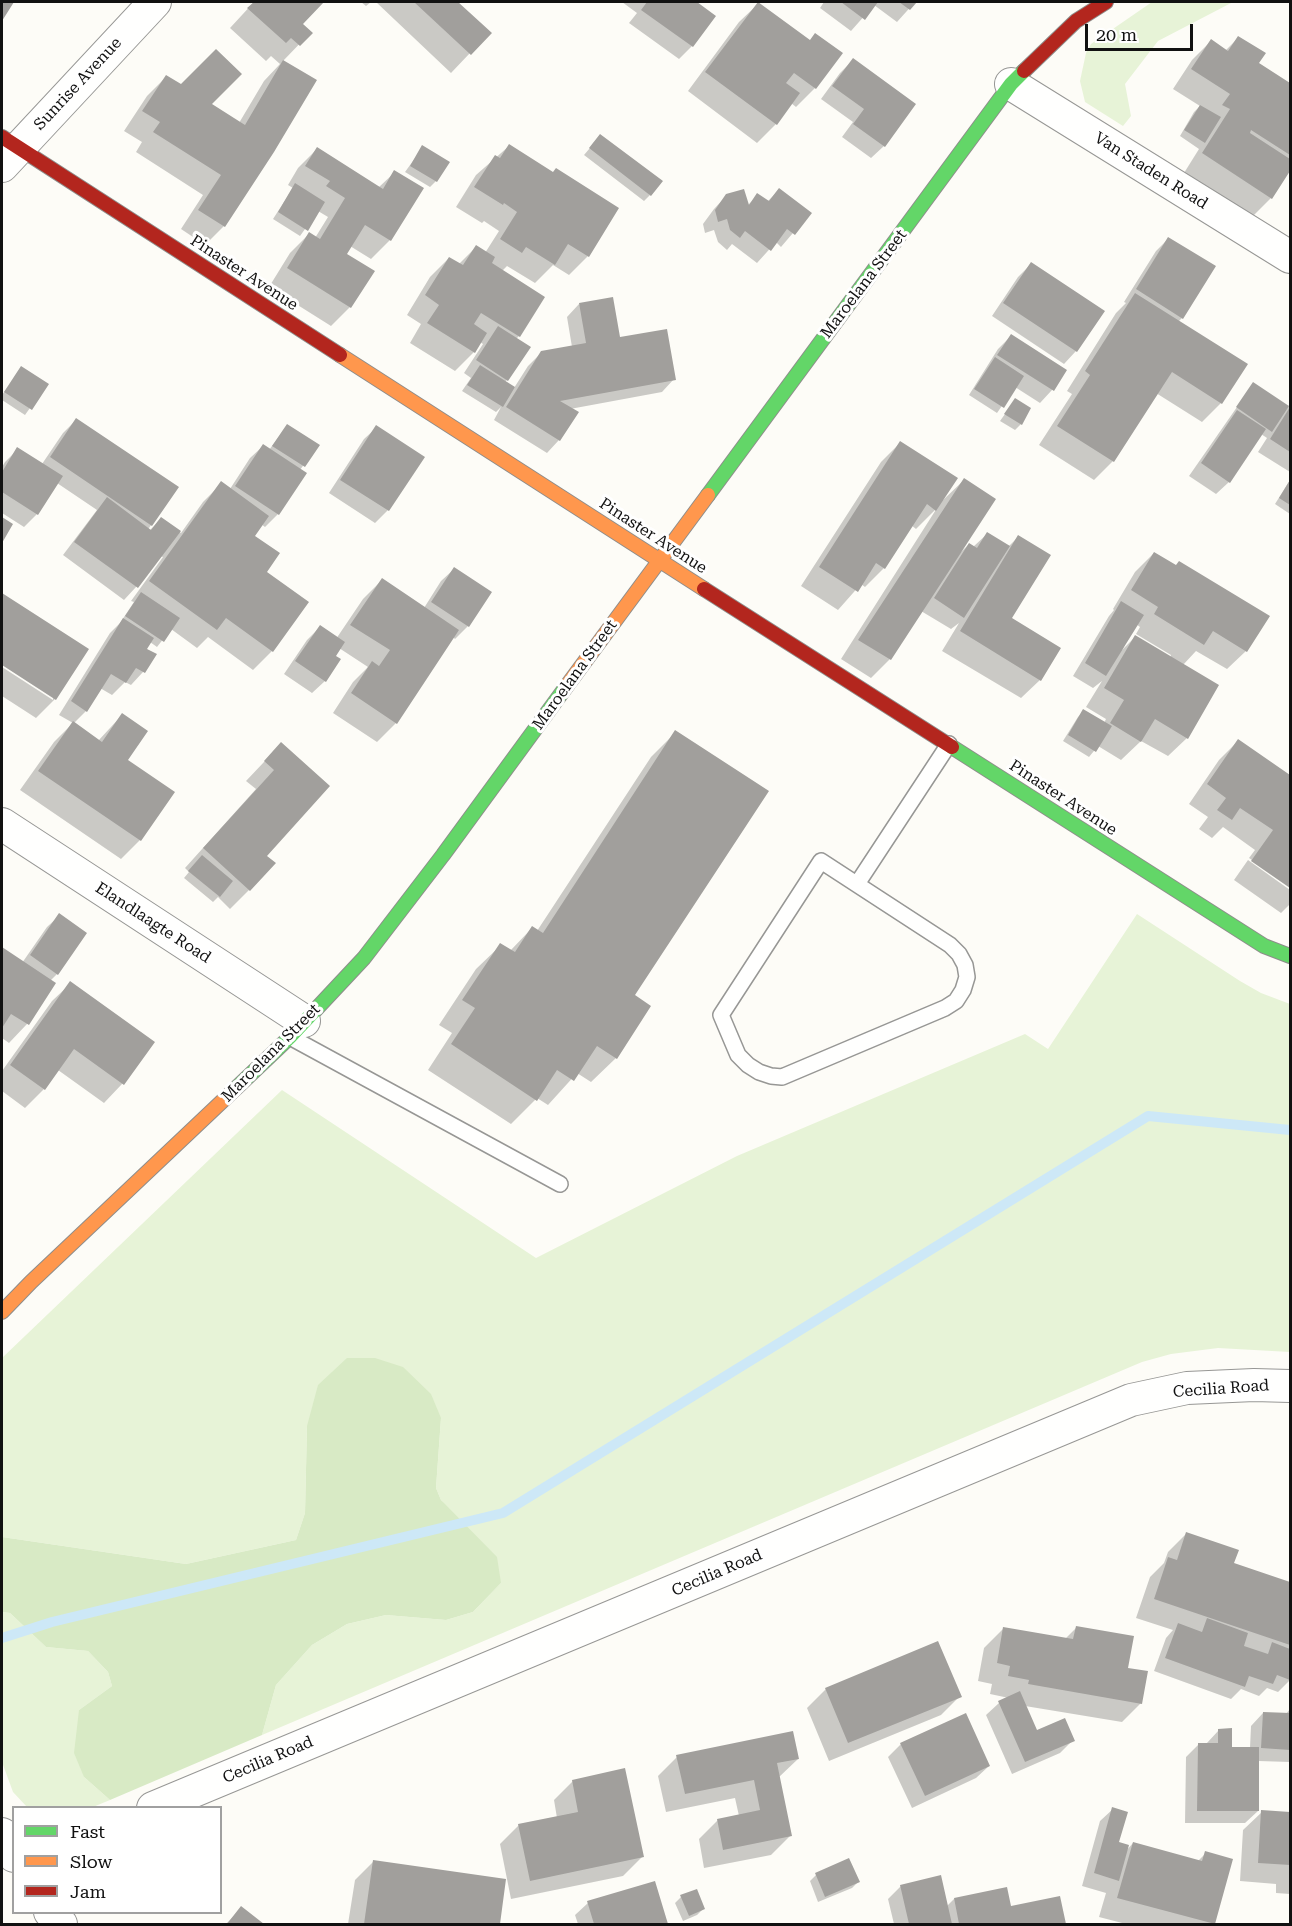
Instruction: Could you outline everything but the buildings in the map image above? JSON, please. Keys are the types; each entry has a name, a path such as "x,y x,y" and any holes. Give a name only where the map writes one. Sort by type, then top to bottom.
{"street":[{"name":"Sunrise Avenue","path":"7,150 155,2"},
{"name":"Maroelana Street","path":"2,1312 297,1029 364,958 443,855 1011,84 1077,21 1106,2"},
{"name":"Van Staden Road","path":"1011,84 1290,257"},
{"name":"Pinaster Avenue","path":"7,150 659,560 1264,946 1290,956"},
{"name":"Elandlaagte Road","path":"2,824 297,1029"},
{"name":"Cecilia Road","path":"158,1806 1131,1400 1187,1388 1290,1386"},
{"path":"2,1834 12,1852"}],"lane":[{"path":"857,884 949,744"},
{"path":"821,861 857,884 950,945 965,965 967,977 963,990 956,1001 945,1008 782,1077 759,1072 738,1055 721,1015 821,861"},
{"name":"Elandlaagte Road","path":"297,1029 560,1184"}],"green space":[{"path":"1152,2 1233,2 1158,41 1125,84 1131,116 1123,126 1085,102 1080,81 1086,53 1091,44"},
{"path":"1137,914 1240,981 1261,993 1290,1004 1290,1352 1218,1348 1171,1354 1142,1362 262,1735 276,1685 312,1645 347,1624 386,1615 446,1620 473,1612 501,1583 441,1500 436,1488 441,1418 307,1426 305,1513 296,1540 186,1564 2,1537 2,1358 282,1090 536,1258 737,1156 1025,1034 1048,1049"},
{"path":"347,1358 375,1358 403,1367 431,1394 441,1418 436,1488 441,1500 497,1557 501,1583 473,1612 446,1620 386,1615 347,1624 312,1645 276,1685 262,1735 110,1800 84,1777 74,1753 79,1710 112,1686 108,1672 88,1651 46,1647 10,1613 2,1612 2,1537 186,1564 296,1540 305,1513 307,1426 318,1385"},
{"path":"2,1612 10,1613 46,1647 88,1651 108,1672 112,1686 79,1710 84,1777 110,1800 95,1806 26,1806 13,1792 2,1762"}],"waterway":[{"path":"2,1638 52,1622 503,1513 1148,1116 1290,1130"}],"traffic: fast":[{"path":"708,495 1011,84 1024,71"},
{"path":"233,1091 290,1037 364,958 566,687"},
{"path":"952,747 1264,946 1290,956"}],"traffic: slow":[{"path":"340,355 704,589"},
{"path":"566,687 708,495"},
{"path":"2,1312 233,1091"}],"traffic: jam":[{"path":"1024,71 1076,21 1106,2"},
{"path":"2,137 340,355"},
{"path":"704,589 952,747"}]}
